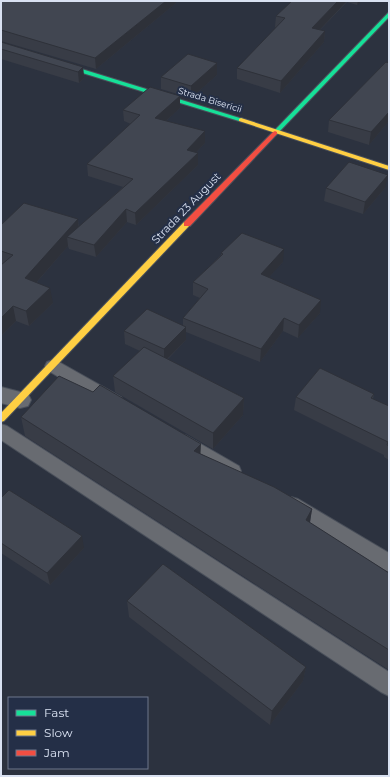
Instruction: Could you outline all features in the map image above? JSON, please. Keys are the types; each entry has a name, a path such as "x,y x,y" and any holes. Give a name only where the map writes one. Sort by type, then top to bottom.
{"main road":[{"name":"Strada 23 August","path":"1,420 11,397 53,366 389,14"},
{"name":"Strada Bisericii","path":"1,46 277,131 389,168"}],"lane":[{"path":"53,366 128,410"},
{"path":"1,432 389,685"},
{"path":"170,434 245,478"},
{"path":"279,498 389,563"}],"building":[{"path":"1,1 166,1 95,58 1,30"},
{"path":"292,1 338,1 312,28 325,31 281,81 237,68 285,18 276,16"},
{"path":"1,42 83,67 78,72 1,49"},
{"path":"188,54 217,63 191,86 161,77"},
{"path":"386,62 389,63 389,112 371,132 329,120"},
{"path":"150,87 180,96 155,118 205,131 187,150 198,153 135,213 126,209 94,245 67,237 133,179 87,164 140,115 123,110"},
{"path":"349,162 388,175 365,202 326,188"},
{"path":"24,203 78,219 25,278 50,288 26,311 13,306 1,318 1,265 13,255 1,251 1,225"},
{"path":"242,233 284,249 261,274 321,300 299,325 284,318 261,349 183,318 208,289 193,282 223,254 221,253"},
{"path":"147,309 186,327 164,349 124,331"},
{"path":"144,347 244,398 213,433 113,376"},
{"path":"320,368 374,394 371,398 389,406 389,446 387,445 388,442 296,397"},
{"path":"59,376 93,392 100,385 201,444 194,451 274,487 312,509 306,520 389,573 389,650 21,417"},
{"path":"9,490 82,536 47,573 1,543 1,498"},
{"path":"163,564 306,667 272,711 127,601"}],"traffic: fast":[{"path":"275,133 389,14"},
{"path":"1,46 241,120"}],"traffic: slow":[{"path":"241,120 389,168"},
{"path":"1,419 187,224"}],"traffic: jam":[{"path":"187,224 275,133"}]}
